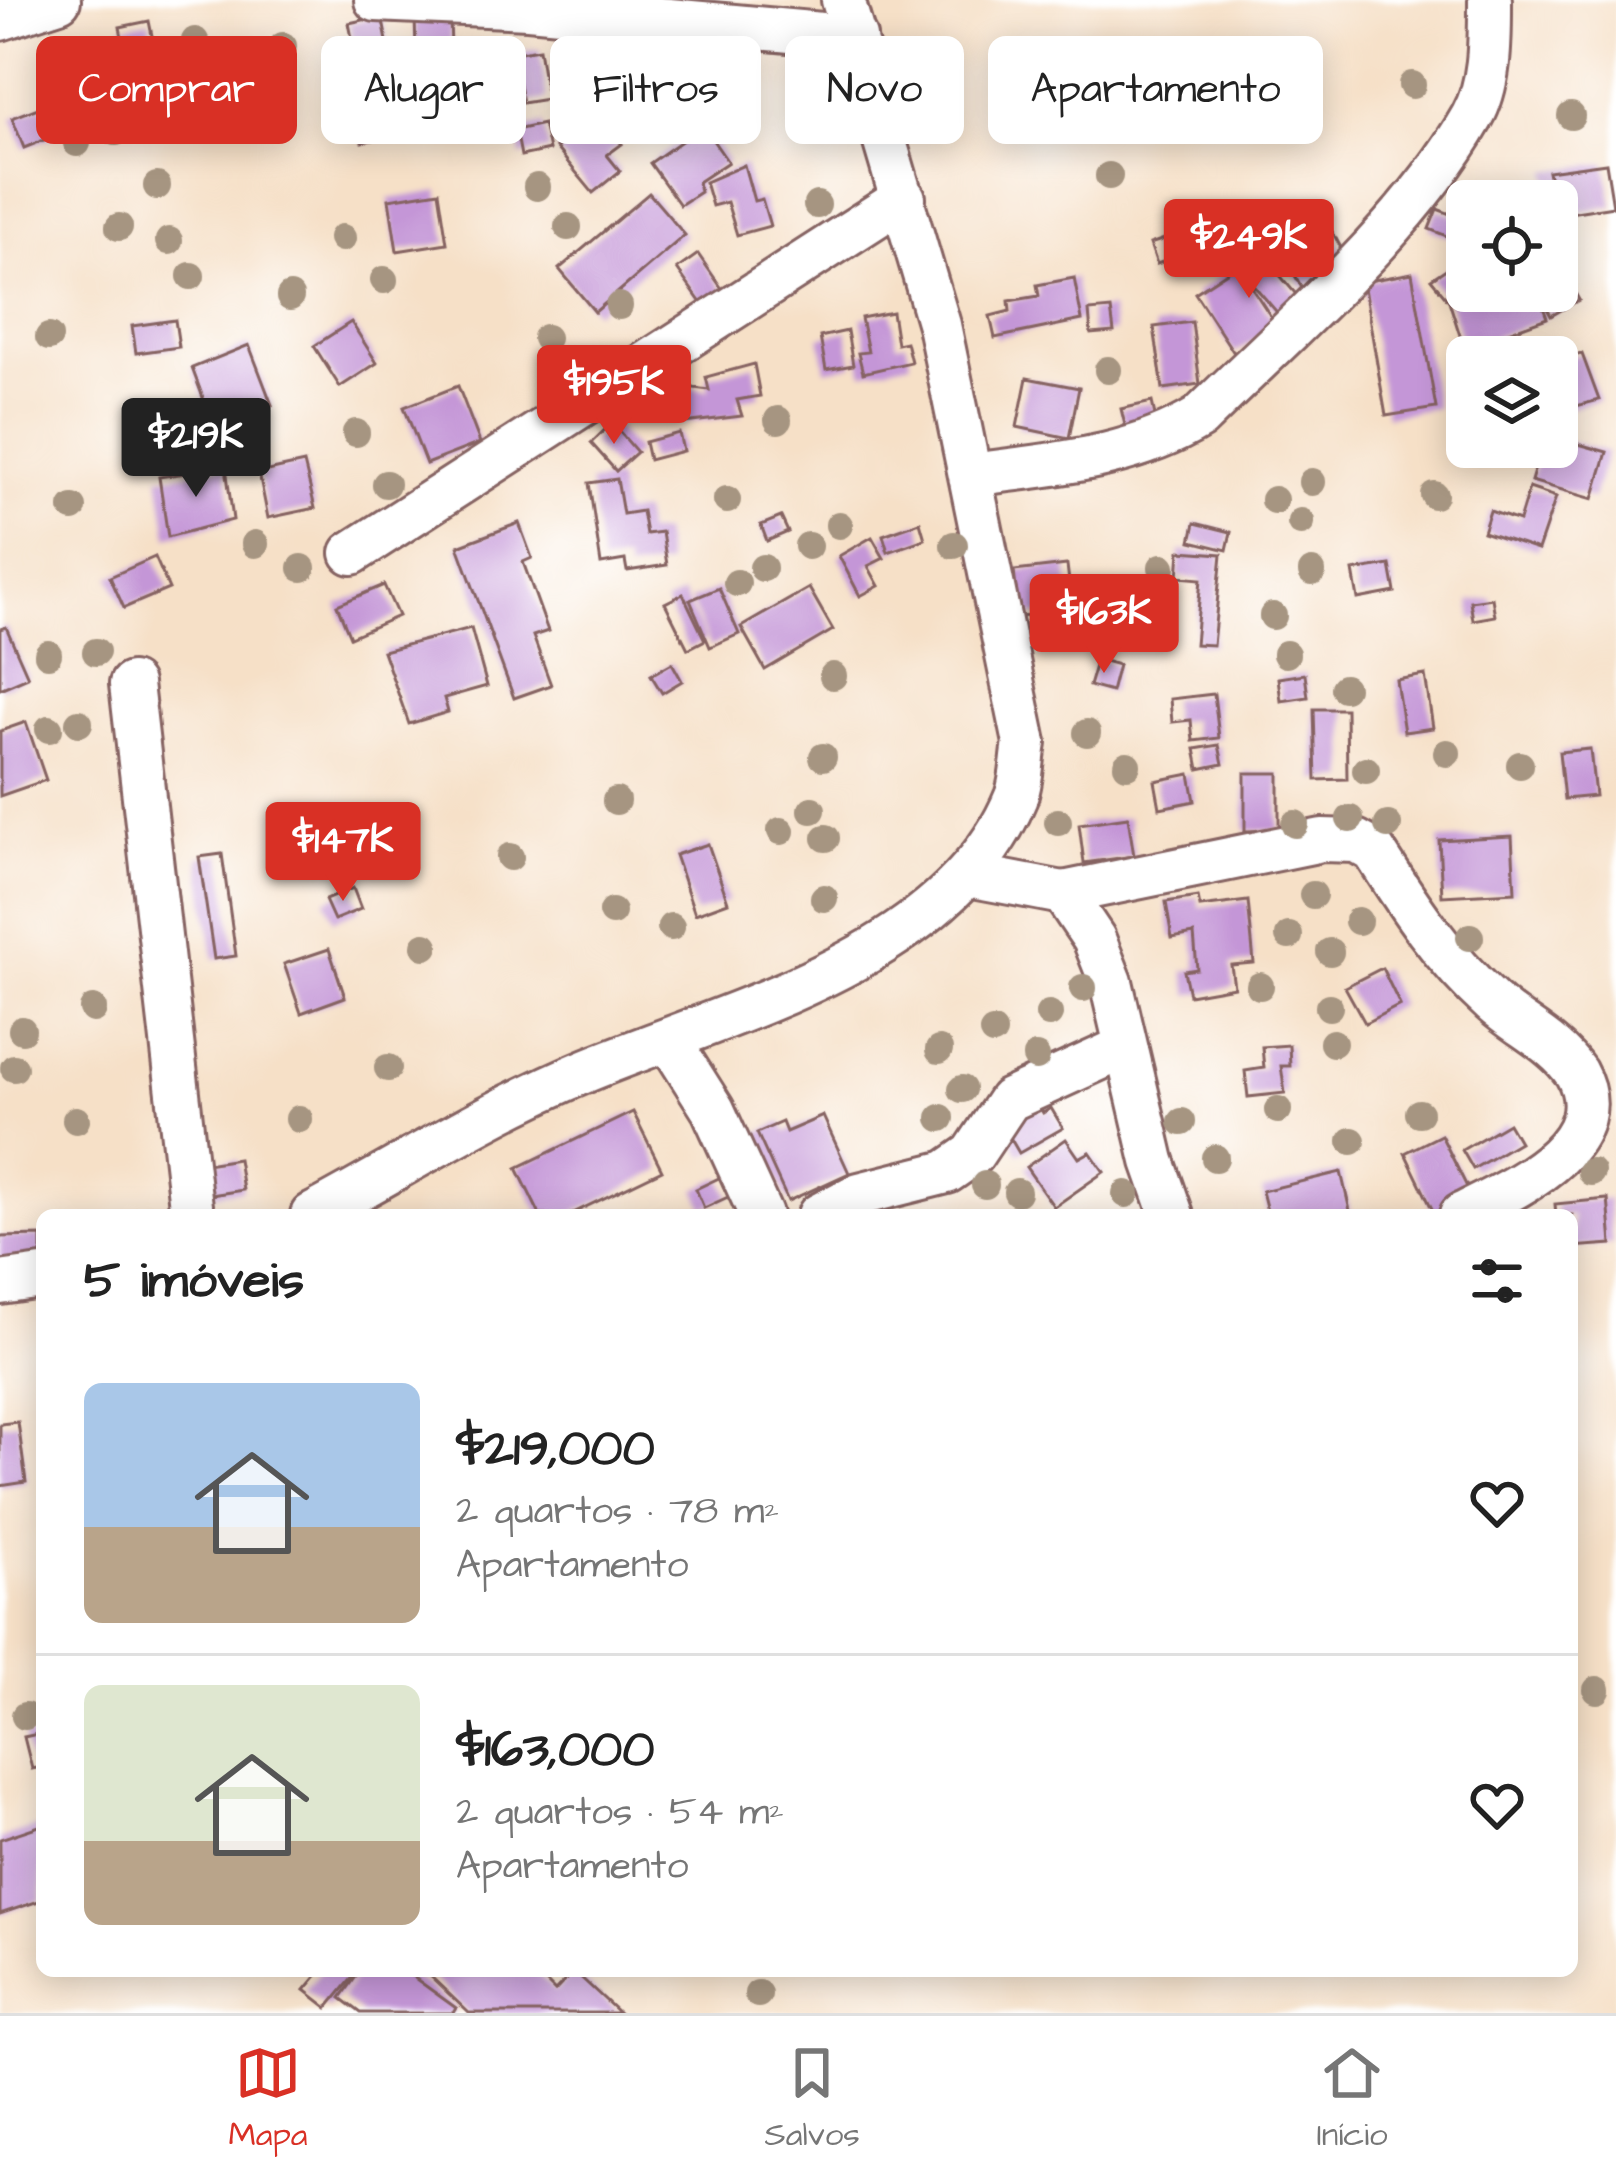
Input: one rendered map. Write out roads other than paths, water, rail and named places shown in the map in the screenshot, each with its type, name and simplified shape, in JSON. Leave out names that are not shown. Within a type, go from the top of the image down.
[{"type":"street","points":[[0,19],[59,0]]},
{"type":"street","points":[[323,1209],[587,1070],[670,1042],[887,942],[968,875],[1017,795],[1025,742],[939,325],[849,18],[376,0]]},
{"type":"street","points":[[971,475],[1091,459],[1160,442],[1199,418],[1397,215],[1474,115],[1490,52],[1490,0]]},
{"type":"street","points":[[352,553],[904,198]]},
{"type":"street","points":[[130,684],[191,1209]]},
{"type":"street","points":[[968,875],[1063,892],[1322,840],[1356,842],[1374,851],[1455,967],[1496,1006],[1547,1043],[1583,1085],[1584,1127],[1553,1167],[1472,1209]]},
{"type":"street","points":[[1063,892],[1094,939],[1111,982],[1123,1048],[1170,1209]]},
{"type":"street","points":[[670,1042],[712,1110],[758,1209]]},
{"type":"street","points":[[830,1209],[859,1194],[947,1172],[973,1154],[1009,1100],[1123,1048]]},
{"type":"street","points":[[0,1283],[36,1278]]}]
